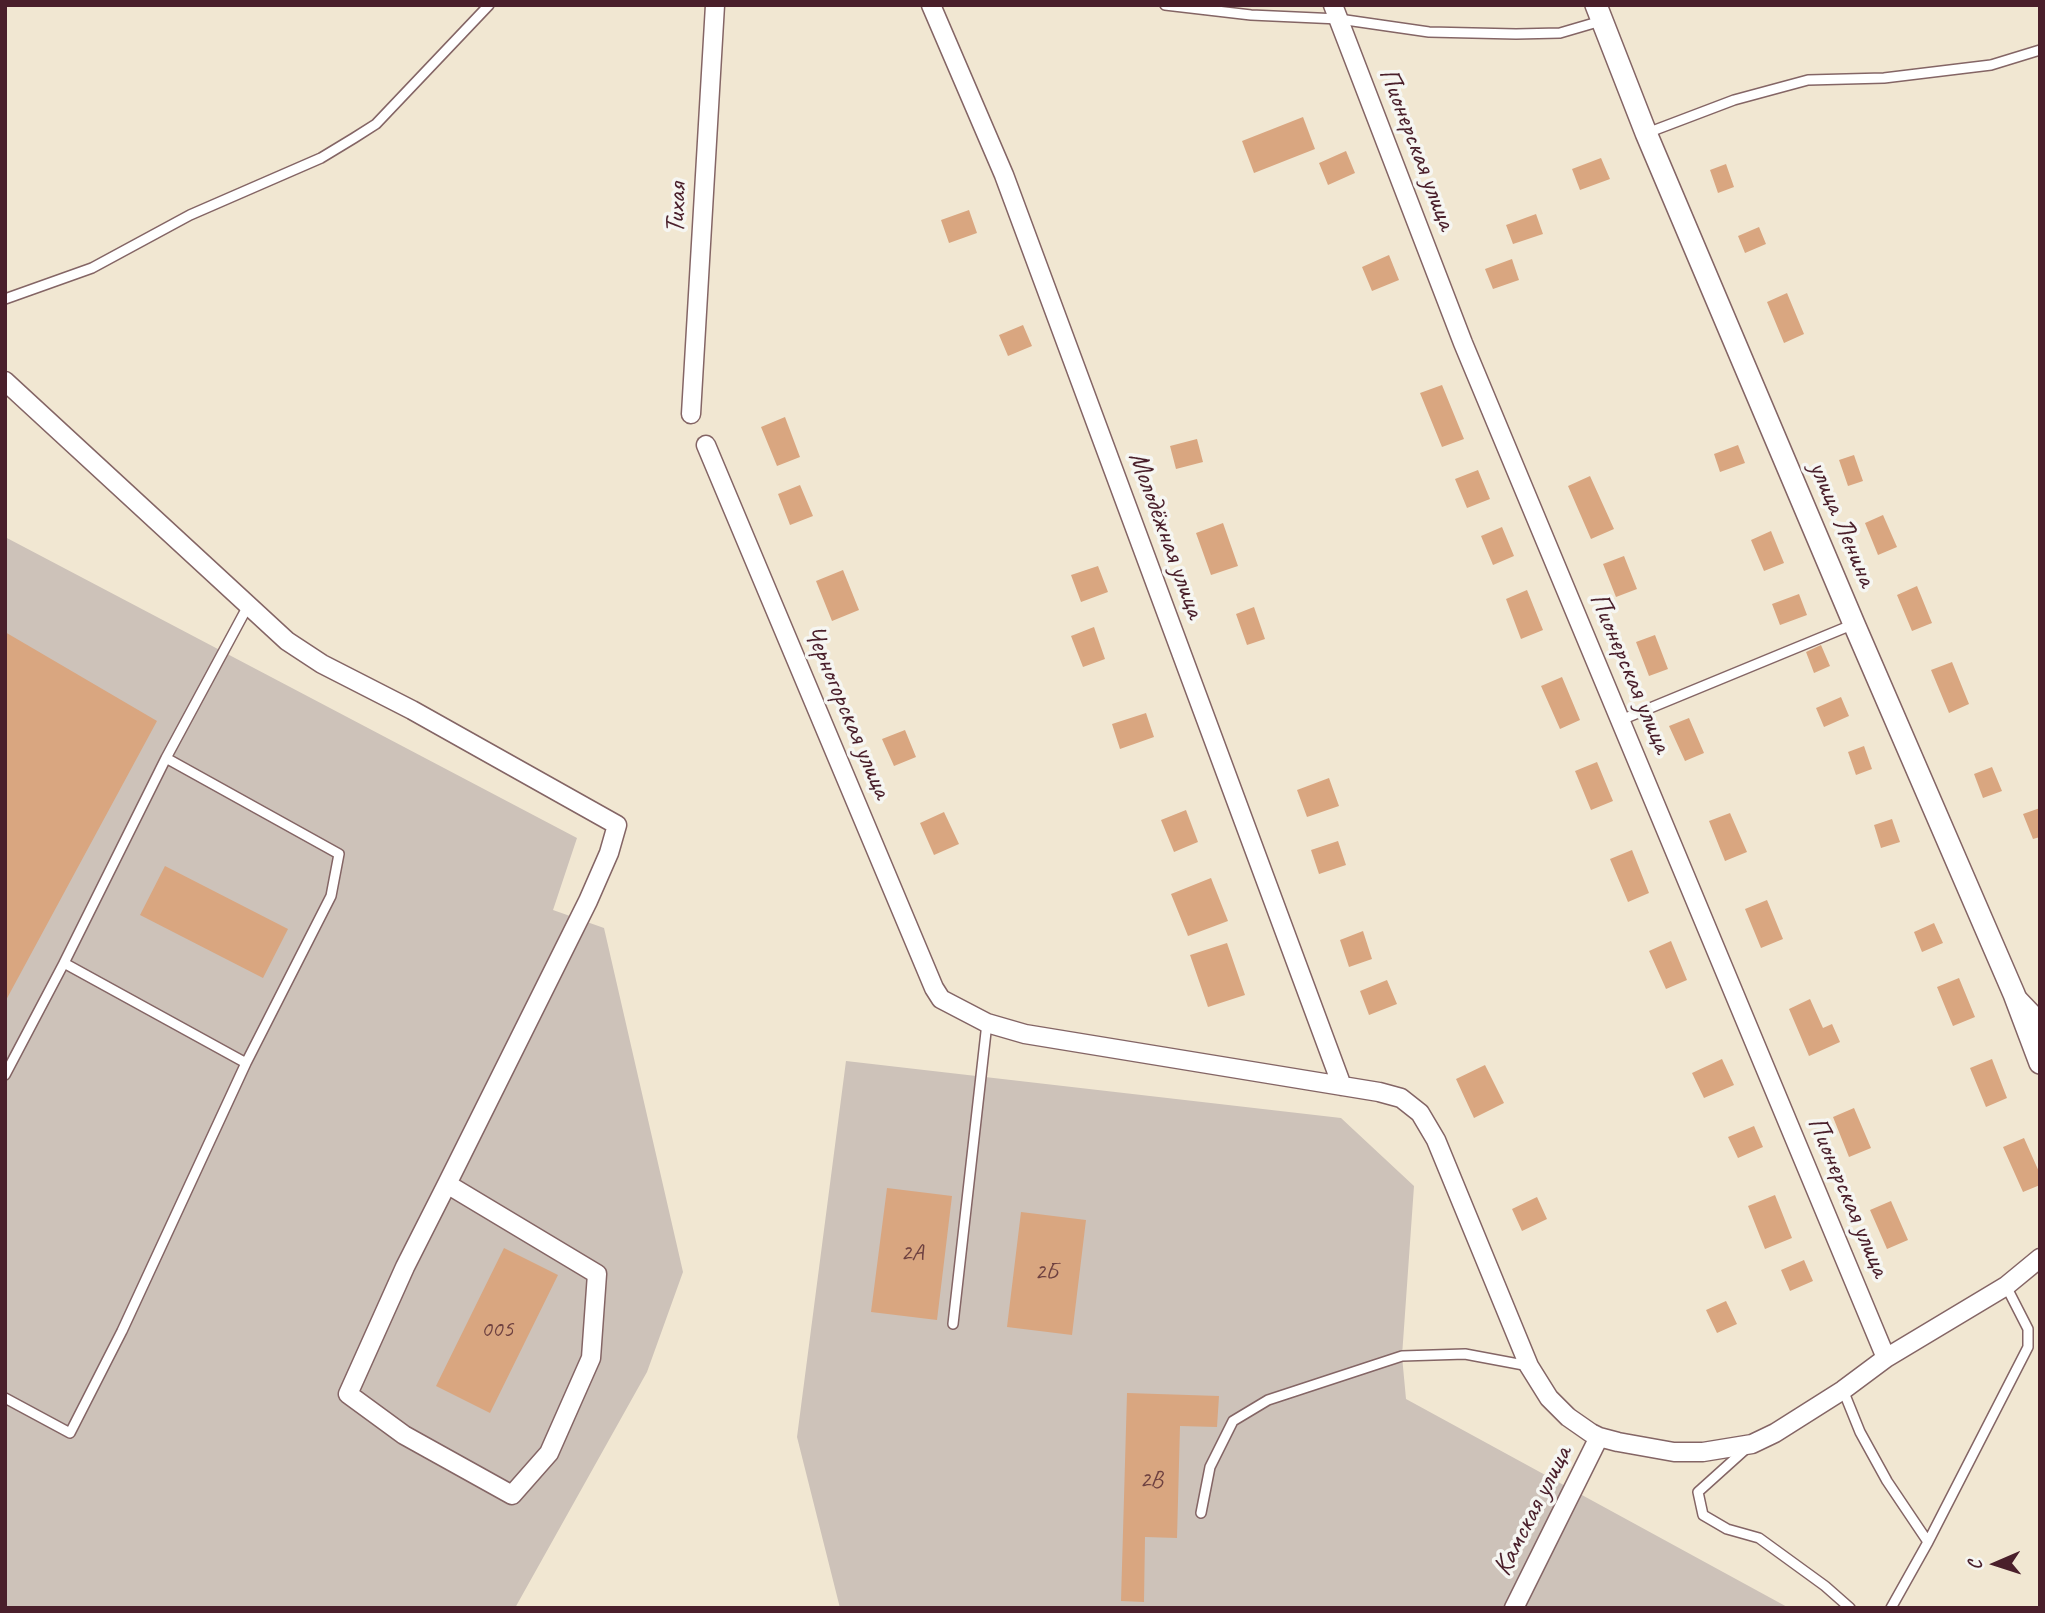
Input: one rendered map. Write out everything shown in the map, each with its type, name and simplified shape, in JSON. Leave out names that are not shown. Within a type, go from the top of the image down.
[{"type":"street","name":"Тихая","points":[[691,414],[715,5]]},
{"type":"street","name":"Молодёжная улица","points":[[931,5],[1004,175],[1342,1086]]},
{"type":"street","name":"Пионерская улица","points":[[1336,12],[1463,343],[1886,1358]]},
{"type":"street","name":"улица Ленина","points":[[1599,13],[1646,133],[1853,624],[2014,994],[2040,1063]]},
{"type":"street","points":[[5,381],[287,641],[322,664],[412,710],[617,825],[588,901],[405,1267],[348,1394],[404,1435],[512,1495],[549,1453],[591,1358],[597,1274],[447,1184]]},
{"type":"street","name":"Черногорская улица","points":[[706,445],[934,988],[941,999],[987,1023]]},
{"type":"street","points":[[2014,994],[2040,1022]]},
{"type":"street","points":[[987,1023],[1025,1034],[1378,1091],[1401,1098],[1420,1113],[1436,1140],[1529,1366],[1549,1398],[1568,1417],[1600,1437],[1674,1452],[1703,1452],[1752,1444],[1774,1433],[1843,1390],[1886,1358],[2006,1286],[2040,1258]]},
{"type":"street","name":"Камская улица","points":[[1514,1608],[1600,1437]]},
{"type":"lane","points":[[5,299],[92,268],[190,215],[321,158],[354,138],[376,124],[489,5]]},
{"type":"lane","points":[[1165,5],[1251,15],[1336,12],[1429,32],[1516,34],[1560,33],[1599,13]]},
{"type":"lane","points":[[1646,133],[1734,100],[1808,80],[1884,78],[1991,65],[2040,50]]},
{"type":"lane","points":[[5,1074],[64,963],[166,758],[249,604]]},
{"type":"lane","points":[[1621,720],[1853,624]]},
{"type":"lane","points":[[5,1398],[69,1433],[122,1331],[246,1063],[331,897],[339,854],[166,758]]},
{"type":"lane","points":[[64,963],[246,1063]]},
{"type":"lane","points":[[953,1324],[987,1023]]},
{"type":"lane","points":[[1891,1608],[2028,1347],[2028,1329],[2006,1286]]},
{"type":"lane","points":[[1201,1513],[1210,1467],[1233,1421],[1268,1400],[1402,1356],[1465,1354],[1529,1366]]},
{"type":"lane","points":[[1843,1390],[1860,1432],[1887,1481],[1928,1542]]},
{"type":"lane","points":[[1752,1444],[1698,1492],[1703,1514],[1727,1529],[1759,1538],[1825,1586],[1850,1608]]},
{"type":"shaded area","points":[[5,537],[577,838],[553,910],[604,928],[683,1272],[647,1372],[515,1608],[5,1608]]},
{"type":"shaded area","points":[[846,1061],[1341,1118],[1414,1186],[1402,1356],[1406,1399],[1789,1608],[840,1608],[797,1437]]},
{"type":"building","points":[[1303,117],[1315,149],[1254,173],[1242,141]]},
{"type":"building","points":[[1346,151],[1355,173],[1328,185],[1319,163]]},
{"type":"building","points":[[1601,158],[1610,179],[1580,190],[1572,169]]},
{"type":"building","points":[[1726,164],[1734,187],[1718,193],[1710,170]]},
{"type":"building","points":[[969,210],[977,233],[949,243],[941,220]]},
{"type":"building","points":[[1536,214],[1543,234],[1513,244],[1506,225]]},
{"type":"building","points":[[1759,227],[1766,244],[1745,253],[1738,236]]},
{"type":"building","points":[[1389,255],[1399,280],[1372,291],[1362,267]]},
{"type":"building","points":[[1512,259],[1519,280],[1493,289],[1485,269]]},
{"type":"building","points":[[1787,293],[1804,334],[1784,343],[1767,302]]},
{"type":"building","points":[[1023,325],[1032,346],[1008,356],[999,335]]},
{"type":"building","points":[[1442,385],[1464,439],[1442,447],[1420,393]]},
{"type":"building","points":[[785,417],[800,457],[777,466],[761,427]]},
{"type":"building","points":[[1197,439],[1203,462],[1176,469],[1170,446]]},
{"type":"building","points":[[1738,445],[1745,463],[1720,472],[1714,454]]},
{"type":"building","points":[[1854,455],[1863,481],[1848,486],[1839,460]]},
{"type":"building","points":[[1478,470],[1490,499],[1467,508],[1455,479]]},
{"type":"building","points":[[1590,476],[1614,529],[1591,539],[1568,486]]},
{"type":"building","points":[[800,485],[813,516],[790,525],[778,494]]},
{"type":"building","points":[[1883,515],[1897,547],[1878,555],[1865,523]]},
{"type":"building","points":[[1223,523],[1238,566],[1211,575],[1196,533]]},
{"type":"building","points":[[1502,527],[1514,556],[1493,565],[1481,536]]},
{"type":"building","points":[[1771,531],[1784,563],[1764,571],[1751,540]]},
{"type":"building","points":[[1624,556],[1637,589],[1616,597],[1603,564]]},
{"type":"building","points":[[1098,566],[1108,592],[1081,602],[1071,575]]},
{"type":"building","points":[[843,570],[859,610],[832,621],[816,581]]},
{"type":"building","points":[[1917,586],[1932,623],[1912,631],[1897,595]]},
{"type":"building","points":[[1527,590],[1543,630],[1521,639],[1506,599]]},
{"type":"building","points":[[1799,594],[1807,615],[1780,625],[1772,604]]},
{"type":"building","points":[[1254,607],[1265,639],[1247,645],[1236,614]]},
{"type":"building","points":[[1094,627],[1105,659],[1083,667],[1071,636]]},
{"type":"building","points":[[5,632],[157,721],[5,1002]]},
{"type":"building","points":[[1655,635],[1668,669],[1649,676],[1636,642]]},
{"type":"building","points":[[1821,645],[1830,666],[1814,673],[1806,652]]},
{"type":"building","points":[[1952,662],[1969,704],[1949,713],[1931,670]]},
{"type":"building","points":[[1562,677],[1580,720],[1560,729],[1541,686]]},
{"type":"building","points":[[1841,697],[1849,716],[1824,727],[1816,708]]},
{"type":"building","points":[[1146,713],[1154,737],[1120,749],[1112,724]]},
{"type":"building","points":[[1689,718],[1704,753],[1685,761],[1669,726]]},
{"type":"building","points":[[905,730],[916,757],[894,766],[882,739]]},
{"type":"building","points":[[1864,746],[1872,769],[1856,775],[1848,752]]},
{"type":"building","points":[[1597,762],[1613,801],[1591,810],[1575,771]]},
{"type":"building","points":[[1992,767],[2002,791],[1983,798],[1974,774]]},
{"type":"building","points":[[1329,778],[1339,806],[1307,817],[1297,790]]},
{"type":"building","points":[[2040,808],[2040,837],[2033,839],[2023,814]]},
{"type":"building","points":[[1186,810],[1198,842],[1174,852],[1161,820]]},
{"type":"building","points":[[944,812],[959,844],[934,855],[920,823]]},
{"type":"building","points":[[1730,813],[1747,852],[1725,861],[1709,821]]},
{"type":"building","points":[[1892,819],[1900,842],[1881,848],[1874,825]]},
{"type":"building","points":[[1338,841],[1346,865],[1319,874],[1311,850]]},
{"type":"building","points":[[1632,850],[1649,893],[1628,902],[1610,859]]},
{"type":"building","points":[[165,866],[288,929],[263,978],[140,915]]},
{"type":"building","points":[[1211,878],[1228,921],[1188,936],[1171,894]]},
{"type":"building","points":[[1767,900],[1783,939],[1761,948],[1745,909]]},
{"type":"building","points":[[1934,923],[1943,943],[1922,952],[1914,932]]},
{"type":"building","points":[[1363,931],[1372,959],[1349,967],[1340,940]]},
{"type":"building","points":[[1671,941],[1687,980],[1666,989],[1649,951]]},
{"type":"building","points":[[1227,943],[1245,995],[1208,1007],[1190,955]]},
{"type":"building","points":[[1959,978],[1975,1017],[1953,1026],[1937,987]]},
{"type":"building","points":[[1387,980],[1397,1004],[1369,1015],[1360,991]]},
{"type":"building","points":[[1810,999],[1823,1028],[1832,1024],[1840,1042],[1809,1056],[1789,1009]]},
{"type":"building","points":[[1722,1059],[1734,1085],[1704,1098],[1692,1073]]},
{"type":"building","points":[[1992,1059],[2007,1098],[1986,1107],[1970,1068]]},
{"type":"building","points":[[1485,1065],[1504,1103],[1474,1118],[1456,1079]]},
{"type":"building","points":[[1854,1108],[1871,1148],[1849,1157],[1833,1117]]},
{"type":"building","points":[[1754,1126],[1763,1147],[1738,1158],[1728,1137]]},
{"type":"building","points":[[2024,1138],[2040,1174],[2040,1185],[2023,1192],[2003,1147]]},
{"type":"building","points":[[887,1188],[952,1196],[937,1320],[871,1312]]},
{"type":"building","points":[[1775,1195],[1792,1238],[1765,1249],[1748,1206]]},
{"type":"building","points":[[1537,1197],[1547,1219],[1522,1231],[1512,1209]]},
{"type":"building","points":[[1891,1201],[1908,1240],[1887,1249],[1870,1210]]},
{"type":"building","points":[[1021,1212],[1086,1220],[1072,1335],[1007,1327]]},
{"type":"building","points":[[504,1248],[558,1275],[490,1413],[436,1386]]},
{"type":"building","points":[[1804,1260],[1813,1281],[1790,1291],[1781,1270]]},
{"type":"building","points":[[1726,1301],[1737,1324],[1717,1333],[1706,1310]]},
{"type":"building","points":[[1127,1393],[1219,1396],[1217,1427],[1180,1426],[1177,1538],[1145,1537],[1144,1602],[1121,1601]]}]
